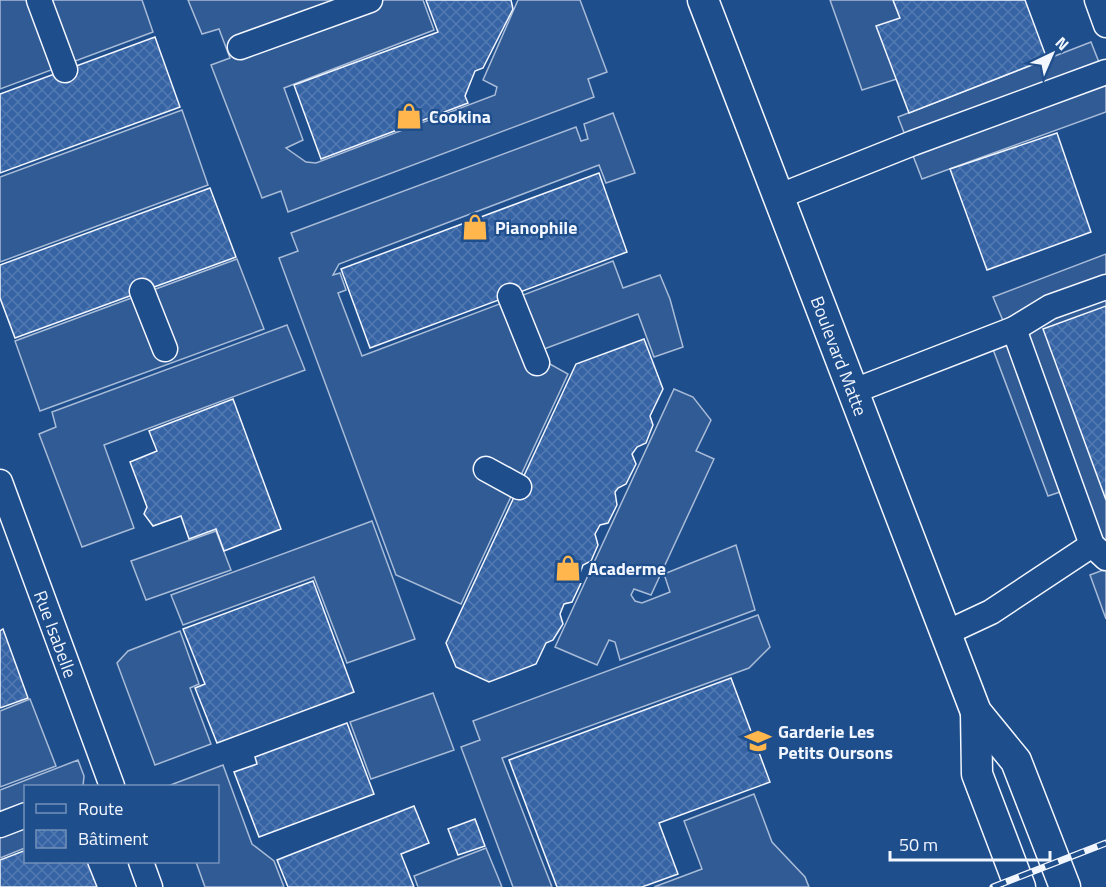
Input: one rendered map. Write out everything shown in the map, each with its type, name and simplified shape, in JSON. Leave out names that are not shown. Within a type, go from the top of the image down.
[{"type":"main road","name":"Boulevard Matte","points":[[703,0],[976,712],[1016,761],[1065,887]]},
{"type":"main road","name":"Boulevard Matte","points":[[976,712],[977,774],[1020,887]]},
{"type":"street","points":[[39,0],[65,70]]},
{"type":"street","points":[[240,47],[370,0]]},
{"type":"street","points":[[1097,0],[1106,25]]},
{"type":"street","points":[[780,196],[913,143],[1106,72]]},
{"type":"street","points":[[854,392],[1014,329],[1050,307],[1106,287]]},
{"type":"street","points":[[142,291],[165,349]]},
{"type":"street","points":[[510,296],[537,363]]},
{"type":"street","points":[[946,633],[991,612],[1099,551],[1014,329]]},
{"type":"street","points":[[486,469],[519,487]]},
{"type":"street","name":"Rue Isabelle","points":[[0,482],[108,785]]},
{"type":"street","points":[[0,825],[24,816]]},
{"type":"street","points":[[142,863],[150,887]]},
{"type":"shaded area","points":[[0,0],[142,0],[153,32],[0,89]]},
{"type":"shaded area","points":[[188,0],[423,0],[434,30],[284,88],[303,140],[286,148],[306,162],[316,163],[495,95],[497,87],[483,80],[518,0],[580,0],[607,72],[588,79],[594,97],[288,212],[281,191],[262,198],[211,65],[230,58],[219,29],[202,34]]},
{"type":"shaded area","points":[[830,0],[893,0],[900,18],[897,79],[862,90]]},
{"type":"shaded area","points":[[1091,42],[1106,80],[1106,112],[922,179],[898,117]]},
{"type":"shaded area","points":[[182,110],[208,185],[0,262],[0,177]]},
{"type":"shaded area","points":[[613,113],[635,173],[606,183],[599,165],[339,264],[333,275],[340,273],[346,290],[338,293],[362,356],[613,261],[623,288],[660,275],[670,299],[683,347],[654,357],[638,314],[544,349],[548,363],[568,374],[461,604],[396,575],[279,258],[298,251],[291,233],[576,127],[581,141],[588,139],[584,124]]},
{"type":"shaded area","points":[[1106,254],[1106,567],[1088,560],[1066,490],[1048,496],[991,344],[1009,335],[993,297]]},
{"type":"shaded area","points":[[237,259],[264,329],[40,411],[15,341]]},
{"type":"shaded area","points":[[287,325],[305,370],[104,445],[134,528],[82,547],[39,434],[56,427],[52,412]]},
{"type":"shaded area","points":[[674,389],[693,397],[711,420],[696,451],[714,459],[651,595],[634,589],[631,595],[635,601],[642,603],[670,592],[664,574],[736,545],[755,610],[620,660],[615,642],[609,640],[597,665],[555,647]]},
{"type":"shaded area","points":[[372,521],[415,639],[347,663],[314,577],[183,625],[171,595]]},
{"type":"shaded area","points":[[216,531],[231,570],[146,600],[131,561]]},
{"type":"shaded area","points":[[1106,569],[1106,619],[1090,575]]},
{"type":"shaded area","points":[[758,615],[770,647],[749,668],[502,758],[552,887],[513,887],[461,747],[480,740],[473,721]]},
{"type":"shaded area","points":[[180,631],[199,684],[190,688],[211,744],[155,765],[117,663],[128,651]]},
{"type":"shaded area","points":[[433,693],[454,750],[371,779],[350,722]]},
{"type":"shaded area","points":[[30,699],[56,766],[0,787],[0,711]]},
{"type":"shaded area","points":[[78,760],[84,776],[83,785],[24,785],[24,848],[0,858],[0,790]]},
{"type":"shaded area","points":[[223,765],[252,844],[274,861],[284,887],[205,887],[196,863],[219,863],[219,785],[171,785]]},
{"type":"shaded area","points":[[754,794],[772,842],[805,877],[809,887],[654,887],[702,869],[684,821]]},
{"type":"shaded area","points":[[486,848],[502,887],[418,887],[414,876]]},
{"type":"building","points":[[426,0],[511,0],[513,9],[483,68],[475,71],[465,96],[468,103],[321,159],[294,85],[438,32]]},
{"type":"building","points":[[893,0],[1025,0],[1047,59],[909,113],[876,26],[900,18]]},
{"type":"building","points":[[155,37],[180,107],[0,173],[0,94]]},
{"type":"building","points":[[1057,133],[1091,232],[987,270],[950,169]]},
{"type":"building","points":[[599,173],[627,252],[370,348],[341,269]]},
{"type":"building","points":[[210,188],[236,257],[15,338],[0,298],[0,265]]},
{"type":"building","points":[[1106,306],[1106,500],[1043,329]]},
{"type":"building","points":[[644,339],[663,389],[650,416],[653,425],[646,443],[637,447],[632,454],[636,464],[626,484],[615,492],[617,505],[608,523],[600,525],[595,534],[598,545],[591,561],[583,565],[579,576],[581,583],[572,602],[564,604],[560,614],[563,624],[553,640],[546,643],[536,664],[489,682],[456,667],[446,643],[576,364]]},
{"type":"building","points":[[233,399],[281,529],[224,551],[216,529],[189,539],[181,516],[153,526],[144,514],[147,507],[130,462],[157,451],[149,431]]},
{"type":"building","points":[[313,581],[354,692],[217,743],[195,688],[205,684],[183,629]]},
{"type":"building","points":[[3,629],[28,698],[0,708],[0,631]]},
{"type":"building","points":[[731,678],[770,782],[659,823],[678,874],[642,887],[557,887],[509,760]]},
{"type":"building","points":[[347,723],[374,794],[259,837],[234,772],[257,764],[255,757]]},
{"type":"building","points":[[414,806],[429,843],[401,854],[414,887],[288,887],[277,860]]},
{"type":"building","points":[[475,819],[485,846],[458,855],[448,829]]},
{"type":"building","points":[[24,851],[24,863],[87,863],[97,887],[0,887],[0,860]]},
{"type":"railway","points":[[993,887],[1106,843]]},
{"type":"place","name":"Cookina","points":[[409,116]]},
{"type":"place","name":"Pianophile","points":[[475,227]]},
{"type":"place","name":"Acaderme","points":[[568,568]]},
{"type":"place","name":"Garderie Les Petits Oursons","points":[[758,741]]}]
